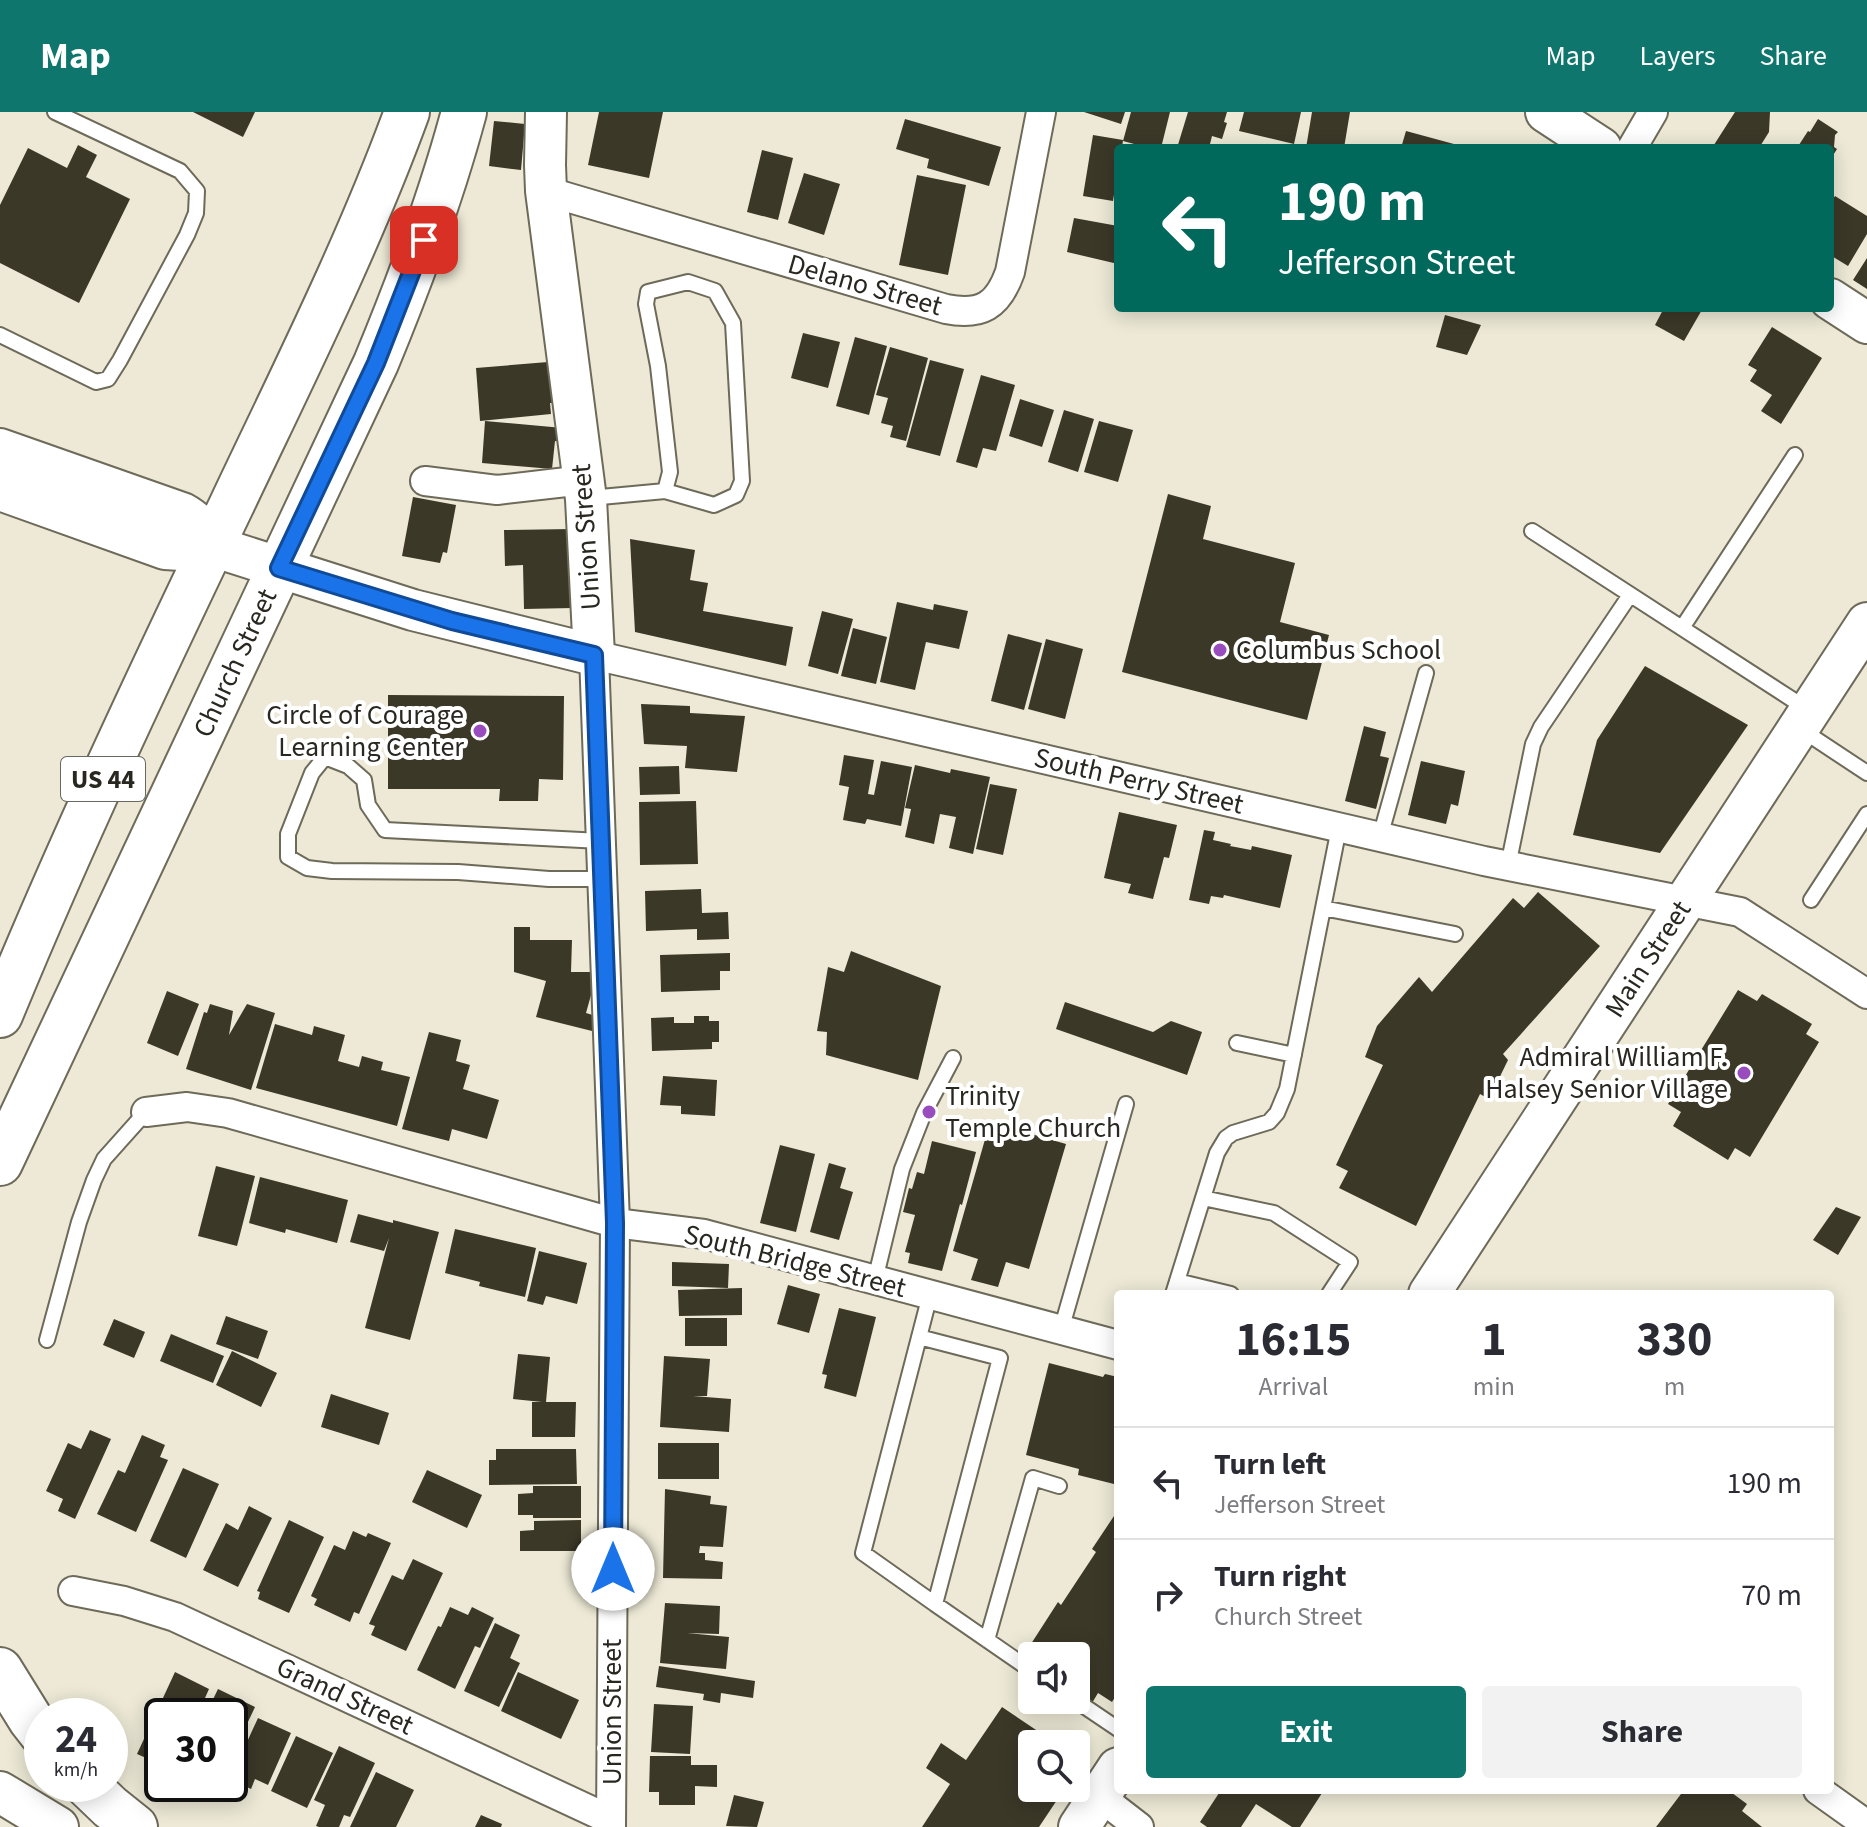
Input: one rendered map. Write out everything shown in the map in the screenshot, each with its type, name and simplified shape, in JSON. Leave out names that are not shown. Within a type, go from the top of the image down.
[{"type":"highway","name":"US 44","points":[[0,1015],[75,840],[348,259],[407,112]]},
{"type":"highway","name":"Church Street","points":[[0,1162],[370,375],[433,215],[464,112]]},
{"type":"highway","points":[[0,1670],[24,1709]]},
{"type":"highway","points":[[107,1802],[135,1827]]},
{"type":"street","name":"Union Street","points":[[546,112],[546,191],[585,489],[594,655],[615,1223],[611,1824]]},
{"type":"street","name":"Delano Street","points":[[546,191],[946,309],[976,311],[998,297],[1010,272],[1041,112]]},
{"type":"street","points":[[1546,112],[1595,144]]},
{"type":"street","points":[[1634,144],[1653,112]]},
{"type":"street","points":[[1834,302],[1867,323]]},
{"type":"street","points":[[0,449],[182,513],[205,532],[212,546]]},
{"type":"street","points":[[425,481],[497,490],[585,489]]},
{"type":"street","points":[[0,490],[165,549],[212,546],[452,621],[594,655]]},
{"type":"street","name":"Main Street","points":[[1432,1290],[1867,623]]},
{"type":"street","name":"South Perry Street","points":[[594,655],[1508,866],[1740,912],[1867,993]]},
{"type":"street","name":"South Bridge Street","points":[[146,1112],[187,1107],[228,1113],[615,1223],[704,1234],[1114,1344]]},
{"type":"street","name":"Grand Street","points":[[73,1591],[124,1601],[175,1617],[611,1824]]},
{"type":"street","points":[[0,1792],[58,1827]]},
{"type":"street","points":[[1824,1794],[1867,1825]]},
{"type":"street","points":[[1099,1797],[1139,1827]]},
{"type":"lane","points":[[0,335],[96,382],[108,379],[196,213],[197,191],[180,171],[55,112]]},
{"type":"lane","points":[[585,489],[665,491],[714,505],[736,495],[742,481],[733,323],[715,291],[688,282],[648,292],[646,304],[658,366],[670,472],[665,491]]},
{"type":"lane","points":[[1682,628],[1795,455]]},
{"type":"lane","points":[[1532,531],[1682,628],[1804,719],[1867,773]]},
{"type":"lane","points":[[1508,866],[1533,744],[1541,727],[1630,595]]},
{"type":"lane","points":[[1380,837],[1426,673]]},
{"type":"lane","points":[[601,841],[385,830],[368,805],[364,780],[348,766],[325,757],[312,773],[288,834],[288,857],[307,868],[332,871],[458,872],[549,879],[602,879]]},
{"type":"lane","points":[[1811,900],[1867,814]]},
{"type":"lane","points":[[1199,1290],[1175,1287],[1217,1153],[1226,1138],[1242,1129],[1269,1122],[1277,1113],[1287,1089],[1339,828]]},
{"type":"lane","points":[[1323,908],[1455,934]]},
{"type":"lane","points":[[1237,1043],[1294,1055]]},
{"type":"lane","points":[[875,1280],[902,1169],[924,1113],[953,1058]]},
{"type":"lane","points":[[1061,1330],[1126,1104]]},
{"type":"lane","points":[[47,1340],[79,1222],[94,1180],[104,1159],[146,1112]]},
{"type":"lane","points":[[1203,1198],[1274,1213],[1350,1262],[1332,1290]]},
{"type":"lane","points":[[930,1295],[863,1553],[1018,1661]]},
{"type":"lane","points":[[919,1337],[1000,1358],[935,1604]]},
{"type":"lane","points":[[987,1640],[1033,1478],[1059,1486]]},
{"type":"lane","points":[[1090,1710],[1114,1726]]},
{"type":"building","points":[[193,112],[255,112],[243,137]]},
{"type":"building","points":[[599,112],[663,112],[649,178],[588,165]]},
{"type":"building","points":[[1084,112],[1125,112],[1121,124]]},
{"type":"building","points":[[1131,112],[1170,112],[1162,144],[1123,141]]},
{"type":"building","points":[[1188,112],[1227,112],[1222,139],[1212,136],[1210,144],[1178,144]]},
{"type":"building","points":[[1244,112],[1301,112],[1294,144],[1239,131]]},
{"type":"building","points":[[1312,112],[1350,112],[1345,144],[1307,144]]},
{"type":"building","points":[[1735,112],[1770,112],[1769,132],[1762,144],[1715,144]]},
{"type":"building","points":[[905,119],[1001,147],[989,186],[927,168],[929,159],[896,149]]},
{"type":"building","points":[[1818,119],[1838,132],[1834,147],[1834,144],[1800,144]]},
{"type":"building","points":[[494,121],[525,124],[521,170],[489,166]]},
{"type":"building","points":[[1406,131],[1454,144],[1402,144]]},
{"type":"building","points":[[1093,135],[1123,140],[1122,144],[1114,144],[1113,201],[1083,196]]},
{"type":"building","points":[[78,145],[97,155],[86,177],[130,199],[79,303],[0,263],[0,205],[28,148],[67,168]]},
{"type":"building","points":[[762,150],[793,158],[778,220],[747,212]]},
{"type":"building","points":[[804,173],[840,184],[824,235],[788,223]]},
{"type":"building","points":[[917,175],[966,185],[948,275],[899,265]]},
{"type":"building","points":[[1834,198],[1867,216],[1867,234],[1848,266],[1834,257]]},
{"type":"building","points":[[1074,218],[1114,225],[1114,263],[1067,252]]},
{"type":"building","points":[[1867,258],[1867,289],[1853,280]]},
{"type":"building","points":[[1662,312],[1701,312],[1684,341],[1655,325]]},
{"type":"building","points":[[1445,315],[1481,325],[1467,355],[1436,347]]},
{"type":"building","points":[[1772,327],[1822,358],[1781,424],[1761,411],[1772,395],[1750,381],[1757,370],[1748,365]]},
{"type":"building","points":[[803,333],[840,342],[828,388],[791,378]]},
{"type":"building","points":[[855,337],[887,346],[869,415],[836,406]]},
{"type":"building","points":[[890,347],[928,358],[906,441],[890,437],[893,426],[881,423],[888,398],[876,395]]},
{"type":"building","points":[[930,360],[964,369],[940,456],[906,447]]},
{"type":"building","points":[[548,362],[549,371],[555,371],[558,403],[550,403],[551,414],[480,421],[476,368]]},
{"type":"building","points":[[981,375],[1015,385],[996,451],[983,448],[977,468],[956,462]]},
{"type":"building","points":[[1020,399],[1054,410],[1042,447],[1009,436]]},
{"type":"building","points":[[1064,410],[1094,419],[1078,472],[1048,462]]},
{"type":"building","points":[[485,421],[563,428],[562,442],[555,441],[552,469],[482,463]]},
{"type":"building","points":[[1099,421],[1133,430],[1118,482],[1084,472]]},
{"type":"building","points":[[1168,494],[1211,506],[1203,539],[1295,563],[1280,622],[1329,635],[1307,720],[1122,672]]},
{"type":"building","points":[[413,497],[456,505],[447,553],[443,552],[440,563],[402,556]]},
{"type":"building","points":[[572,529],[573,608],[524,609],[523,565],[505,566],[504,530]]},
{"type":"building","points":[[630,539],[695,550],[690,580],[708,583],[703,611],[793,627],[786,666],[635,632]]},
{"type":"building","points":[[897,602],[933,610],[934,604],[968,611],[959,649],[926,642],[915,690],[880,682]]},
{"type":"building","points":[[822,611],[853,619],[838,674],[808,666]]},
{"type":"building","points":[[853,628],[887,637],[876,684],[841,676]]},
{"type":"building","points":[[1008,634],[1042,643],[1024,710],[991,701]]},
{"type":"building","points":[[1046,639],[1083,649],[1065,719],[1028,709]]},
{"type":"building","points":[[1645,666],[1748,725],[1660,853],[1573,835],[1597,740]]},
{"type":"building","points":[[388,695],[564,696],[563,780],[539,779],[538,801],[499,801],[500,789],[388,789]]},
{"type":"building","points":[[641,704],[690,706],[690,713],[745,716],[737,772],[685,768],[687,746],[644,744]]},
{"type":"building","points":[[1364,726],[1386,732],[1380,756],[1389,758],[1376,809],[1345,801]]},
{"type":"building","points":[[844,755],[874,760],[868,794],[874,795],[881,761],[912,767],[901,826],[867,819],[865,824],[843,820],[849,787],[839,785]]},
{"type":"building","points":[[1421,761],[1465,771],[1458,806],[1451,804],[1446,824],[1408,815]]},
{"type":"building","points":[[915,765],[990,777],[973,854],[949,848],[956,817],[940,814],[934,844],[905,837],[911,809],[905,808]]},
{"type":"building","points":[[679,766],[680,794],[640,795],[639,767]]},
{"type":"building","points":[[990,784],[1017,789],[1003,855],[976,849]]},
{"type":"building","points":[[696,801],[698,864],[640,865],[639,802]]},
{"type":"building","points":[[1119,812],[1177,825],[1169,858],[1164,857],[1153,899],[1128,893],[1131,884],[1104,878]]},
{"type":"building","points":[[1204,830],[1215,832],[1213,840],[1230,846],[1251,850],[1252,846],[1292,855],[1280,908],[1224,895],[1223,898],[1211,896],[1209,904],[1189,900]]},
{"type":"building","points":[[701,889],[702,913],[728,912],[729,939],[697,940],[697,929],[646,931],[645,891]]},
{"type":"building","points":[[1538,892],[1600,946],[1503,1054],[1508,1060],[1489,1099],[1480,1094],[1416,1226],[1339,1188],[1348,1171],[1336,1165],[1383,1065],[1365,1057],[1377,1026],[1419,977],[1432,992],[1513,898],[1524,908]]},
{"type":"building","points":[[514,927],[530,927],[530,940],[572,940],[571,972],[591,972],[591,995],[586,1013],[596,1016],[592,1031],[536,1017],[546,981],[514,972]]},
{"type":"building","points":[[851,951],[941,986],[918,1080],[826,1055],[827,1032],[817,1031],[828,967],[844,972]]},
{"type":"building","points":[[730,953],[730,971],[720,971],[720,990],[661,992],[660,955]]},
{"type":"building","name":"Admiral William F. Halsey Senior Village","points":[[1738,990],[1757,1001],[1762,994],[1812,1024],[1806,1034],[1819,1042],[1750,1157],[1735,1148],[1728,1160],[1673,1126],[1681,1112],[1668,1104]]},
{"type":"building","points":[[167,991],[199,1004],[178,1056],[147,1043]]},
{"type":"building","points":[[1065,1002],[1153,1032],[1171,1021],[1202,1032],[1187,1075],[1056,1029]]},
{"type":"building","points":[[210,1004],[233,1011],[229,1035],[247,1004],[275,1013],[251,1090],[186,1069],[204,1012],[207,1013]]},
{"type":"building","points":[[694,1016],[709,1016],[709,1021],[719,1021],[719,1042],[712,1042],[712,1049],[652,1051],[651,1018],[674,1017],[674,1023],[694,1023]]},
{"type":"building","points":[[275,1024],[312,1035],[314,1026],[345,1035],[338,1061],[359,1067],[362,1056],[383,1062],[381,1070],[410,1077],[397,1126],[256,1088]]},
{"type":"building","points":[[429,1032],[461,1040],[456,1061],[470,1065],[463,1089],[499,1100],[487,1139],[452,1129],[449,1141],[402,1129]]},
{"type":"building","points":[[663,1076],[717,1080],[715,1116],[681,1114],[681,1106],[660,1105]]},
{"type":"building","points":[[990,1122],[1066,1144],[1029,1269],[1006,1262],[998,1287],[971,1280],[978,1259],[953,1251]]},
{"type":"building","points":[[932,1141],[976,1152],[942,1271],[908,1263],[910,1253],[905,1252],[915,1215],[903,1212],[917,1172],[924,1174]]},
{"type":"building","points":[[780,1145],[815,1154],[796,1232],[760,1223]]},
{"type":"building","points":[[829,1163],[846,1168],[840,1188],[853,1192],[839,1240],[810,1232]]},
{"type":"building","points":[[216,1166],[255,1176],[237,1246],[198,1236]]},
{"type":"building","points":[[260,1177],[348,1200],[337,1243],[249,1223]]},
{"type":"building","points":[[1836,1207],[1861,1217],[1838,1255],[1813,1240]]},
{"type":"building","points":[[358,1214],[439,1232],[410,1340],[365,1328],[389,1238],[384,1251],[350,1242]]},
{"type":"building","points":[[455,1229],[536,1248],[525,1297],[479,1286],[480,1282],[445,1273]]},
{"type":"building","points":[[539,1251],[587,1263],[577,1304],[546,1296],[543,1305],[527,1301]]},
{"type":"building","points":[[672,1262],[729,1264],[728,1288],[672,1286]]},
{"type":"building","points":[[788,1285],[820,1294],[809,1333],[777,1324]]},
{"type":"building","points":[[742,1288],[742,1315],[679,1316],[678,1290]]},
{"type":"building","points":[[839,1308],[876,1317],[856,1397],[824,1388],[827,1375],[822,1374]]},
{"type":"building","points":[[226,1316],[268,1331],[258,1359],[216,1344]]},
{"type":"building","points":[[685,1318],[727,1318],[727,1346],[685,1346]]},
{"type":"building","points":[[114,1319],[145,1332],[134,1358],[103,1345]]},
{"type":"building","points":[[171,1334],[224,1356],[213,1383],[160,1361]]},
{"type":"building","points":[[232,1351],[277,1373],[261,1407],[216,1385]]},
{"type":"building","points":[[518,1354],[550,1357],[546,1402],[576,1402],[575,1437],[532,1437],[532,1402],[542,1402],[513,1399]]},
{"type":"building","points":[[664,1356],[710,1359],[707,1396],[693,1396],[731,1399],[729,1432],[660,1427]]},
{"type":"building","points":[[1049,1363],[1103,1377],[1105,1374],[1114,1376],[1114,1484],[1078,1475],[1079,1469],[1026,1455]]},
{"type":"building","points":[[331,1394],[389,1413],[379,1445],[321,1427]]},
{"type":"building","points":[[90,1430],[111,1439],[75,1519],[58,1511],[63,1499],[46,1491],[68,1443],[81,1449]]},
{"type":"building","points":[[142,1435],[165,1445],[160,1457],[168,1460],[136,1532],[97,1514],[118,1470],[125,1473]]},
{"type":"building","points":[[658,1443],[719,1443],[719,1479],[658,1479]]},
{"type":"building","points":[[496,1449],[576,1449],[577,1484],[489,1485],[489,1460],[496,1460]]},
{"type":"building","points":[[183,1468],[219,1484],[186,1558],[150,1541]]},
{"type":"building","points":[[427,1470],[482,1495],[467,1528],[412,1502]]},
{"type":"building","points":[[533,1486],[581,1486],[581,1518],[518,1515],[518,1494],[533,1493]]},
{"type":"building","points":[[665,1489],[711,1496],[710,1504],[727,1506],[723,1547],[700,1546],[699,1553],[705,1553],[705,1560],[723,1562],[722,1579],[663,1578]]},
{"type":"building","points":[[249,1506],[272,1518],[238,1587],[203,1570],[226,1523],[238,1530]]},
{"type":"building","points":[[1114,1516],[1114,1699],[1112,1702],[1098,1693],[1092,1703],[1090,1642],[1032,1642],[1096,1552],[1092,1549]]},
{"type":"building","points":[[289,1520],[324,1537],[289,1613],[258,1599],[260,1592],[257,1591]]},
{"type":"building","points":[[581,1520],[581,1551],[520,1551],[520,1531],[534,1530],[534,1521]]},
{"type":"building","points":[[353,1531],[366,1537],[368,1533],[391,1543],[359,1614],[354,1612],[350,1622],[314,1605],[317,1599],[311,1596],[334,1545],[345,1550]]},
{"type":"building","points":[[413,1559],[443,1573],[406,1651],[371,1635],[375,1626],[369,1624],[392,1575],[403,1580]]},
{"type":"building","points":[[665,1603],[720,1606],[719,1634],[687,1633],[729,1637],[726,1669],[660,1663]]},
{"type":"building","points":[[450,1607],[468,1615],[472,1607],[494,1618],[480,1648],[475,1646],[455,1689],[417,1670]]},
{"type":"building","points":[[495,1623],[520,1635],[510,1658],[520,1663],[499,1707],[464,1691]]},
{"type":"building","points":[[659,1666],[755,1681],[753,1698],[721,1693],[720,1703],[703,1700],[704,1694],[656,1687]]},
{"type":"building","points":[[175,1672],[209,1689],[205,1698],[163,1698]]},
{"type":"building","points":[[518,1672],[579,1700],[561,1739],[501,1711]]},
{"type":"building","points":[[218,1689],[236,1698],[214,1698]]},
{"type":"building","points":[[248,1704],[255,1707],[248,1722]]},
{"type":"building","points":[[654,1704],[693,1706],[690,1754],[651,1752]]},
{"type":"building","points":[[1002,1707],[1036,1730],[1018,1730],[1018,1802],[1056,1802],[1039,1827],[922,1827],[950,1784],[926,1768],[941,1743],[966,1760]]},
{"type":"building","points":[[258,1718],[291,1733],[268,1785],[255,1779],[251,1789],[248,1788],[248,1740]]},
{"type":"building","points":[[296,1736],[333,1753],[307,1808],[271,1791]]},
{"type":"building","points":[[144,1739],[144,1757],[137,1754]]},
{"type":"building","points":[[339,1746],[375,1763],[350,1817],[344,1815],[339,1827],[319,1827],[316,1826],[325,1805],[314,1800]]},
{"type":"building","points":[[650,1756],[691,1756],[691,1765],[717,1765],[717,1787],[695,1786],[695,1805],[659,1805],[659,1792],[649,1792]]},
{"type":"building","points":[[376,1772],[414,1790],[396,1827],[350,1827]]},
{"type":"building","points":[[1218,1794],[1321,1794],[1300,1827],[1292,1827],[1256,1804],[1241,1827],[1207,1827],[1200,1822]]},
{"type":"building","points":[[1681,1794],[1733,1794],[1747,1804],[1742,1811],[1762,1827],[1656,1827]]},
{"type":"building","points":[[734,1795],[764,1802],[757,1827],[726,1826]]},
{"type":"building","points":[[481,1815],[502,1824],[501,1827],[475,1827]]},
{"type":"place","name":"Columbus School","points":[[1220,650]]},
{"type":"place","name":"Circle of Courage Learning Center","points":[[480,731]]},
{"type":"place","name":"Admiral William F. Halsey Senior Village","points":[[1744,1073]]},
{"type":"place","name":"Trinity Temple Church","points":[[929,1112]]},
{"type":"route","points":[[424,240],[376,363],[279,568],[452,621],[594,655],[615,1223],[613,1569]]}]
